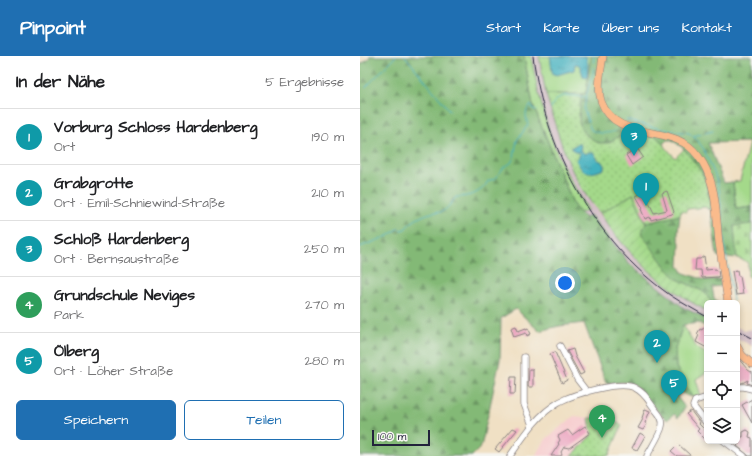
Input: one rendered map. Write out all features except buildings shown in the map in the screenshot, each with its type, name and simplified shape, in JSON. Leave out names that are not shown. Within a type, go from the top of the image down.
[{"type":"main road","points":[[603,56],[600,97],[606,112],[614,120],[630,129],[674,138],[689,146],[702,162],[709,174],[713,187],[720,253],[728,300]]},
{"type":"main road","points":[[740,353],[752,364]]},
{"type":"street","points":[[560,346],[577,380],[587,392]]},
{"type":"street","points":[[524,357],[524,404],[532,425]]},
{"type":"street","points":[[510,456],[532,425],[559,402],[610,386],[631,386],[637,388],[644,394],[663,420],[662,427],[647,456]]},
{"type":"street","points":[[740,387],[752,389]]},
{"type":"street","points":[[704,399],[695,401],[693,404],[693,408],[704,421]]},
{"type":"street","points":[[728,444],[744,456]]},
{"type":"shaded area","points":[[531,56],[539,56],[546,94],[568,160],[582,189],[593,206],[626,247],[648,270],[673,290],[704,309],[704,318],[684,308],[630,264],[590,215],[585,218],[581,213],[587,210],[562,163],[550,133],[538,94]]},
{"type":"shaded area","points":[[740,329],[744,331],[752,329],[752,346],[740,340]]},
{"type":"shaded area","points":[[574,416],[609,420],[589,451],[583,456],[535,456],[546,439]]},
{"type":"green space","points":[[369,56],[524,56],[533,105],[574,206],[585,218],[590,215],[630,264],[684,308],[704,318],[704,326],[699,323],[683,325],[675,349],[676,367],[692,397],[681,393],[677,397],[685,407],[678,418],[674,414],[667,420],[653,407],[635,385],[626,382],[606,383],[584,323],[559,326],[539,331],[516,309],[501,318],[500,360],[481,447],[472,456],[360,456],[360,65],[370,58]]},
{"type":"green space","points":[[524,56],[531,56],[543,110],[561,162],[588,210],[581,213],[574,206],[533,105]]},
{"type":"green space","points":[[539,56],[591,56],[586,93],[546,94]]},
{"type":"green space","points":[[591,56],[752,56],[752,142],[708,143],[724,183],[733,182],[736,209],[752,207],[752,224],[734,226],[737,258],[717,256],[707,184],[701,171],[684,149],[672,140],[667,140],[663,144],[657,137],[623,134],[609,143],[603,143],[595,141],[584,132],[580,125],[579,114],[581,94],[586,93]]},
{"type":"green space","points":[[546,94],[581,94],[579,118],[580,126],[586,135],[598,143],[608,143],[623,134],[633,133],[657,137],[675,158],[684,149],[701,171],[707,184],[710,209],[707,209],[706,207],[687,209],[686,212],[681,211],[680,215],[646,223],[633,194],[600,213],[581,187],[573,172],[560,141]]},
{"type":"green space","points":[[752,142],[752,207],[736,209],[733,182],[740,181],[749,143]]},
{"type":"green space","points":[[633,194],[646,223],[641,233],[667,269],[677,279],[704,292],[710,300],[704,300],[704,309],[676,292],[647,269],[610,228],[600,213]]},
{"type":"green space","points":[[680,215],[678,231],[680,243],[679,266],[684,273],[705,280],[720,279],[721,286],[712,287],[714,298],[716,300],[710,300],[704,292],[677,279],[667,269],[640,233],[646,223]]},
{"type":"green space","points":[[752,224],[752,277],[748,276],[748,262],[737,258],[734,226]]},
{"type":"green space","points":[[683,325],[697,348],[704,352],[704,374],[696,379],[701,396],[692,397],[676,367],[675,349]]},
{"type":"green space","points":[[589,418],[609,420],[622,425],[609,455],[572,456],[592,434]]},
{"type":"water","points":[[550,56],[586,56],[588,65],[587,78],[583,76],[580,66],[577,64],[575,64],[574,70],[557,75],[553,74]]},
{"type":"water","points":[[580,144],[580,150],[585,154],[589,152],[594,153],[598,160],[604,165],[604,169],[591,173],[584,171],[576,159],[580,154],[578,151],[577,153],[572,149],[572,147]]},
{"type":"waterway","points":[[366,87],[396,56]]},
{"type":"waterway","points":[[405,56],[450,111]]},
{"type":"waterway","points":[[594,56],[593,73],[584,110],[591,130],[603,133],[615,131]]},
{"type":"waterway","points":[[551,108],[557,99],[561,97],[585,97]]},
{"type":"waterway","points":[[360,247],[388,236],[399,228],[401,230],[405,229],[413,221],[424,215],[443,211],[448,208],[456,197],[475,194],[482,189],[488,181],[496,178],[504,167],[511,163],[514,157],[517,140],[528,125],[526,112],[531,105],[533,109],[537,110]]},
{"type":"waterway","points":[[626,120],[661,129],[689,133],[703,148],[715,175],[719,189],[725,248],[733,300]]},
{"type":"waterway","points":[[693,136],[713,131]]},
{"type":"railway","points":[[533,56],[539,90],[549,125],[561,158],[577,190],[596,220],[618,248],[642,273],[670,295],[704,315]]},
{"type":"railway","points":[[740,332],[752,338]]},
{"type":"place","name":"Schloß Hardenberg","points":[[634,156]]},
{"type":"place","name":"Vorburg Schloss Hardenberg","points":[[646,206]]},
{"type":"place","name":"Grabgrotte","points":[[657,363]]},
{"type":"place","name":"Ölberg","points":[[674,403]]},
{"type":"place","name":"Grundschule Neviges","points":[[602,438]]}]
